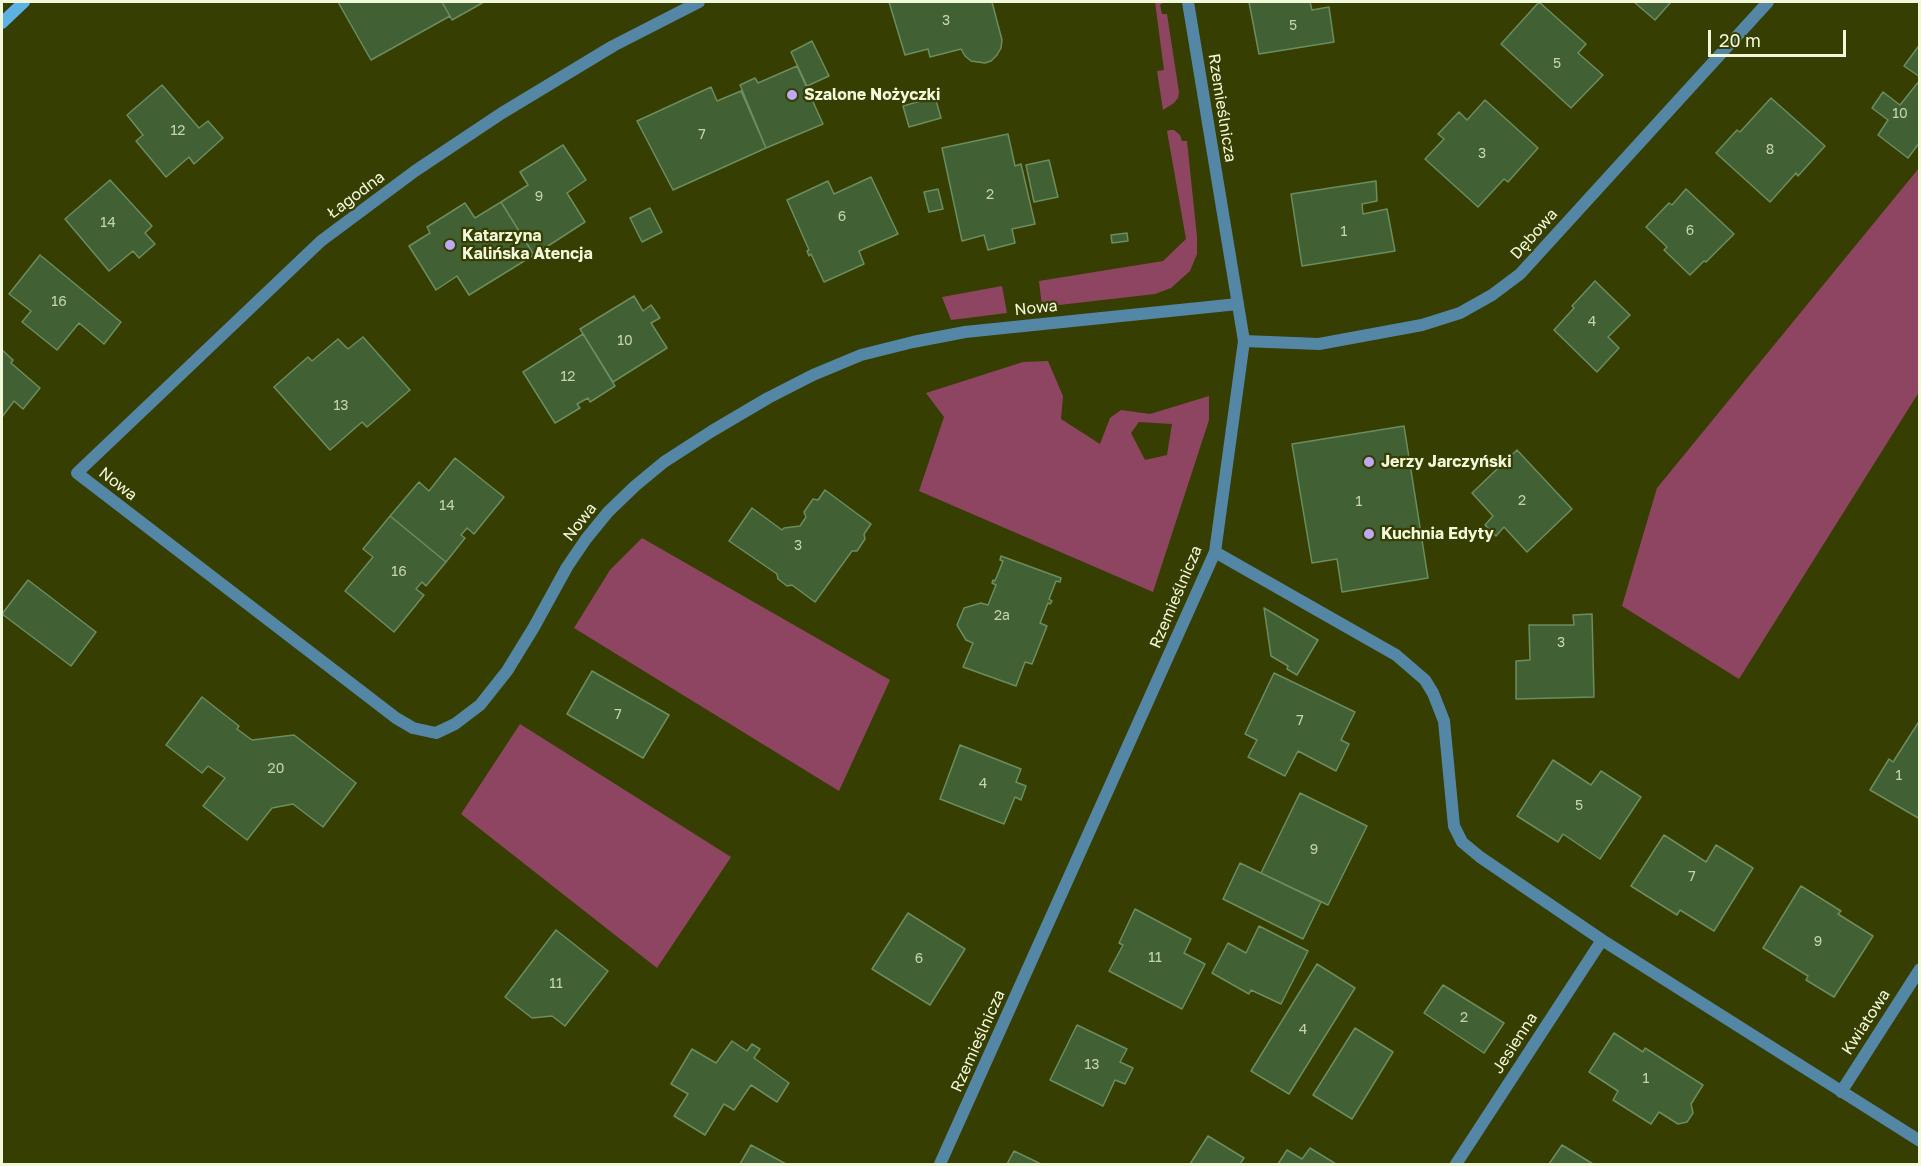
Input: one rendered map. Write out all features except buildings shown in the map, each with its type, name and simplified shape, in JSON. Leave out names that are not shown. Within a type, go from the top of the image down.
[{"type":"main road","points":[[2,23],[24,2]]},
{"type":"street","name":"Łagodna","points":[[77,473],[321,241],[415,171],[502,113],[613,46],[699,2]]},
{"type":"street","name":"Rzemieślnicza","points":[[940,1164],[1215,552],[1244,341],[1188,2]]},
{"type":"street","name":"Dębowa","points":[[1244,341],[1319,344],[1422,325],[1460,313],[1492,295],[1520,274],[1768,2]]},
{"type":"street","name":"Nowa","points":[[77,473],[396,718],[413,728],[436,733],[455,724],[480,705],[507,671],[567,567],[608,512],[664,462],[768,398],[813,375],[861,355],[944,336],[1238,304]]},
{"type":"street","points":[[1215,552],[1396,655],[1425,680],[1444,721],[1454,826],[1462,842],[1494,868],[1602,940],[1920,1141]]},
{"type":"street","name":"Jesienna","points":[[1456,1164],[1602,940]]},
{"type":"street","name":"Kwiatowa","points":[[1841,1092],[1920,969]]},
{"type":"shaded area","points":[[1155,2],[1164,2],[1160,5],[1162,14],[1167,14],[1179,92],[1174,103],[1163,110],[1157,71],[1164,70]]},
{"type":"shaded area","points":[[1170,130],[1180,135],[1182,141],[1187,141],[1197,237],[1197,254],[1190,271],[1171,288],[1155,294],[1042,307],[1039,281],[1163,261],[1186,239],[1167,131]]},
{"type":"shaded area","points":[[1919,168],[1919,392],[1739,679],[1622,606],[1657,488]]},
{"type":"shaded area","points":[[1002,286],[1007,313],[951,320],[942,297]]},
{"type":"shaded area","points":[[1048,361],[1063,396],[1061,419],[1100,444],[1110,418],[1121,410],[1150,414],[1209,396],[1209,420],[1153,592],[919,491],[944,417],[926,393],[1023,362]],"holes":[[[1139,422],[1172,424],[1167,455],[1145,460],[1131,433]]]},
{"type":"shaded area","points":[[642,538],[890,680],[839,791],[574,628],[610,570]]},
{"type":"shaded area","points":[[520,724],[731,857],[657,968],[461,814]]},
{"type":"place","name":"Szalone Nożyczki","points":[[792,95]]},
{"type":"place","name":"Katarzyna Kalińska Atencja","points":[[450,245]]},
{"type":"place","name":"Jerzy Jarczyński","points":[[1369,462]]},
{"type":"place","name":"Kuchnia Edyty","points":[[1369,534]]}]
